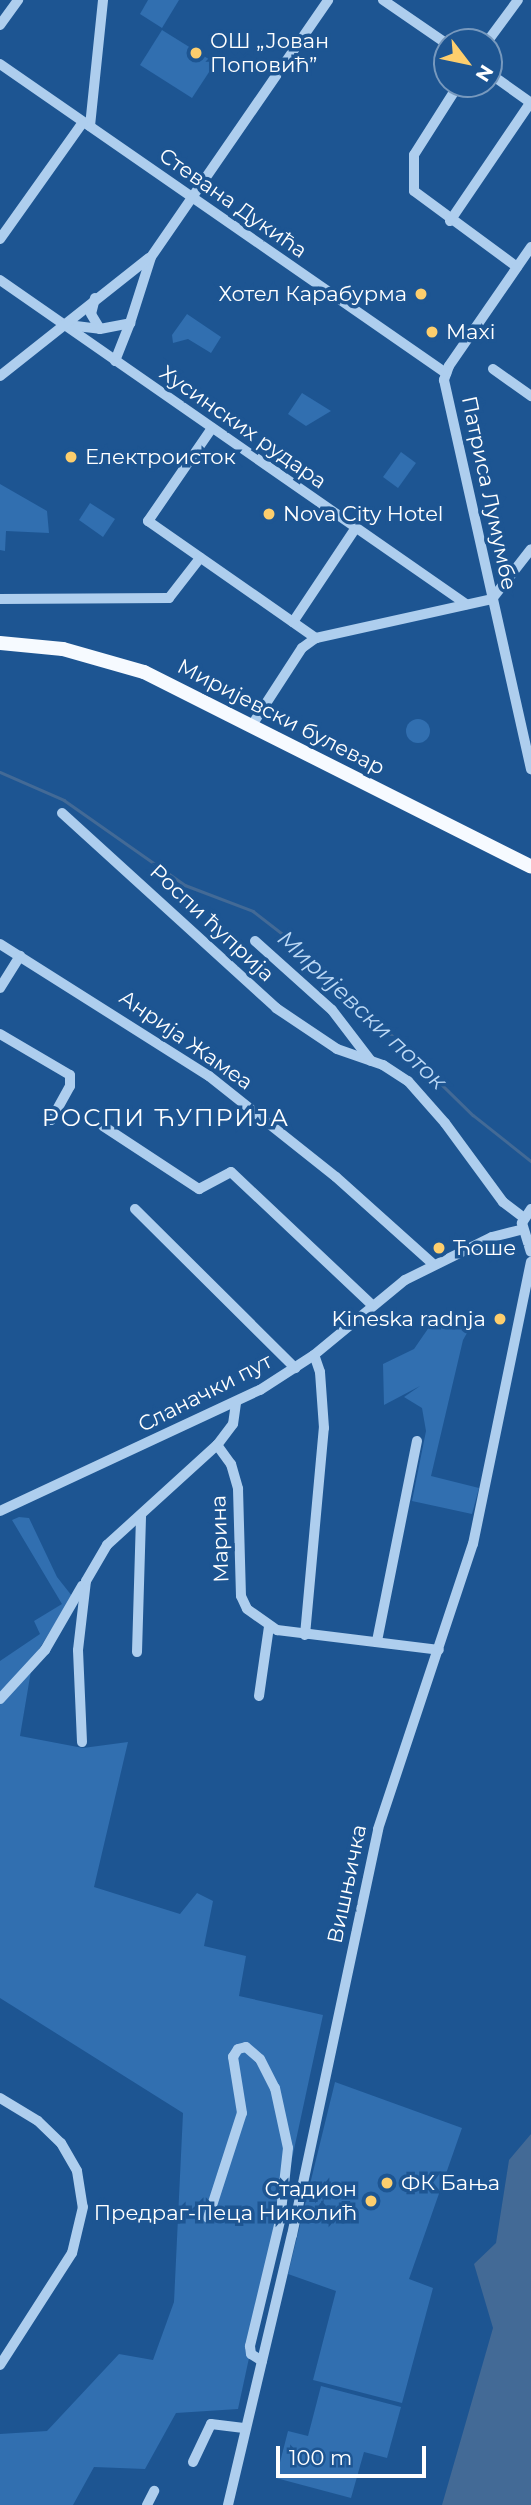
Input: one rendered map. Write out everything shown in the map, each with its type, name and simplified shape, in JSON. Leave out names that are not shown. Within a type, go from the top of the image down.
[{"type":"main road","name":"Миријевски булевар","points":[[0,643],[63,649],[113,661],[161,679],[531,867]]},
{"type":"street","points":[[0,26],[18,0]]},
{"type":"street","points":[[0,239],[87,124],[103,0]]},
{"type":"street","points":[[114,361],[130,323],[151,257],[328,0]]},
{"type":"street","points":[[383,0],[433,34]]},
{"type":"street","points":[[497,28],[518,0]]},
{"type":"street","name":"Стевана Дукића","points":[[0,64],[446,373]]},
{"type":"street","points":[[450,221],[531,103],[503,84]]},
{"type":"street","points":[[450,98],[419,146],[412,172],[418,198],[517,267]]},
{"type":"street","name":"Патриса Лумумбе","points":[[531,247],[446,373],[492,599],[531,769]]},
{"type":"street","points":[[0,376],[61,324],[151,257]]},
{"type":"street","name":"Хусинских рудара","points":[[1,282],[61,324],[84,334],[114,361],[466,604]]},
{"type":"street","points":[[115,284],[131,288],[138,298]]},
{"type":"street","points":[[95,298],[91,314],[100,329]]},
{"type":"street","points":[[84,334],[95,298]]},
{"type":"street","points":[[84,334],[130,323]]},
{"type":"street","name":"Патриса Лумумбе","points":[[493,369],[531,396]]},
{"type":"street","points":[[212,428],[148,521],[316,638]]},
{"type":"street","points":[[293,622],[355,529]]},
{"type":"street","points":[[251,725],[302,649],[316,638],[492,599],[531,548]]},
{"type":"street","points":[[0,599],[169,598],[200,558]]},
{"type":"street","name":"Роспи ћуприја","points":[[62,813],[112,855],[249,987],[337,1049],[371,1061],[414,1087],[497,1195],[527,1227]]},
{"type":"street","points":[[255,941],[332,1010],[371,1061]]},
{"type":"street","name":"Анрија Жамеа","points":[[0,944],[209,1076],[335,1177],[433,1264]]},
{"type":"street","points":[[0,988],[20,956]]},
{"type":"street","points":[[0,1034],[69,1075],[70,1086],[51,1120]]},
{"type":"street","points":[[103,1126],[200,1189],[231,1172],[372,1305]]},
{"type":"street","points":[[135,1209],[295,1368]]},
{"type":"street","points":[[527,1227],[531,1252]]},
{"type":"street","name":"Сланачки пут","points":[[0,1511],[236,1403],[314,1355],[372,1305],[433,1264],[496,1236],[527,1227]]},
{"type":"street","name":"Вишњичка","points":[[228,2505],[378,1829],[478,1526],[531,1278],[531,1262]]},
{"type":"street","points":[[305,1635],[323,1445],[320,1372],[314,1355]]},
{"type":"street","points":[[0,1699],[45,1650],[107,1545],[217,1445],[233,1424],[236,1403]]},
{"type":"street","points":[[377,1640],[417,1441]]},
{"type":"street","name":"Марина","points":[[217,1445],[231,1464],[238,1489],[243,1602],[269,1628]]},
{"type":"street","points":[[137,1652],[141,1515]]},
{"type":"street","points":[[82,1742],[78,1650],[86,1581]]},
{"type":"street","points":[[259,1696],[269,1628],[305,1635],[377,1640],[439,1650]]},
{"type":"street","points":[[208,2218],[242,2113],[233,2057],[237,2049],[246,2047],[260,2059],[275,2088],[288,2148],[280,2221],[250,2346],[251,2354],[262,2361]]},
{"type":"street","points":[[0,2098],[38,2121],[61,2143],[77,2171],[83,2207],[72,2253],[0,2365]]},
{"type":"street","points":[[193,2462],[211,2424],[246,2428]]},
{"type":"street","points":[[146,2505],[155,2491]]},
{"type":"shaded area","points":[[148,0],[179,0],[162,28],[140,14]]},
{"type":"shaded area","points":[[162,30],[215,63],[192,98],[140,65]]},
{"type":"shaded area","points":[[187,314],[221,337],[211,353],[188,339],[173,343],[172,335]]},
{"type":"shaded area","points":[[302,393],[331,411],[306,426],[288,414]]},
{"type":"shaded area","points":[[401,452],[416,463],[398,488],[383,477]]},
{"type":"shaded area","points":[[0,484],[47,511],[49,533],[6,531],[5,551],[0,550]]},
{"type":"shaded area","points":[[90,503],[115,519],[103,537],[79,520]]},
{"type":"shaded area","points":[[418,719],[426,723],[430,731],[426,739],[418,743],[410,739],[406,731],[410,723]]},
{"type":"shaded area","points":[[434,1320],[471,1326],[463,1340],[431,1476],[479,1488],[472,1514],[412,1501],[426,1431],[422,1408],[404,1397],[420,1386],[384,1405],[383,1364],[414,1349]]},
{"type":"shaded area","points":[[19,1517],[29,1518],[57,1577],[72,1596],[33,1659],[20,1736],[83,1748],[128,1742],[94,1887],[180,1914],[197,1893],[213,1901],[204,1946],[246,1956],[239,1996],[323,2015],[238,2409],[176,2413],[145,2469],[94,2467],[73,2505],[0,2505],[0,2434],[47,2431],[119,2354],[153,2360],[174,2302],[183,2113],[0,1998],[0,1661],[40,1634],[34,1621],[62,1604],[12,1520]]},
{"type":"shaded area","name":"Стадион Предраг-Пеца Николић","points":[[335,2082],[462,2128],[409,2279],[433,2288],[402,2403],[313,2380],[336,2291],[288,2274]]},
{"type":"shaded area","points":[[531,2134],[531,2505],[442,2505],[493,2328],[474,2264],[496,2243],[509,2160]]},
{"type":"shaded area","points":[[321,2386],[401,2407],[387,2458],[364,2452],[351,2498],[276,2478],[288,2431],[308,2436]]},
{"type":"waterway","name":"Миријевски поток","points":[[0,772],[64,800],[185,885],[253,911],[311,956],[473,1115],[531,1161]]},
{"type":"place","name":"ОШ „Јован Поповић”","points":[[196,53]]},
{"type":"place","name":"Хотел Карабурма","points":[[421,294]]},
{"type":"place","name":"Maxi","points":[[432,332]]},
{"type":"place","name":"Електроисток","points":[[71,457]]},
{"type":"place","name":"Nova City Hotel","points":[[269,514]]},
{"type":"place","name":"Ћоше","points":[[439,1248]]},
{"type":"place","name":"Kineska radnja","points":[[500,1319]]},
{"type":"place","name":"ФК Бања","points":[[387,2183]]},
{"type":"place","name":"Стадион Предраг-Пеца Николић","points":[[371,2201]]},
{"type":"district","name":"РОСПИ ЋУПРИЈА","points":[[166,1118]]}]
